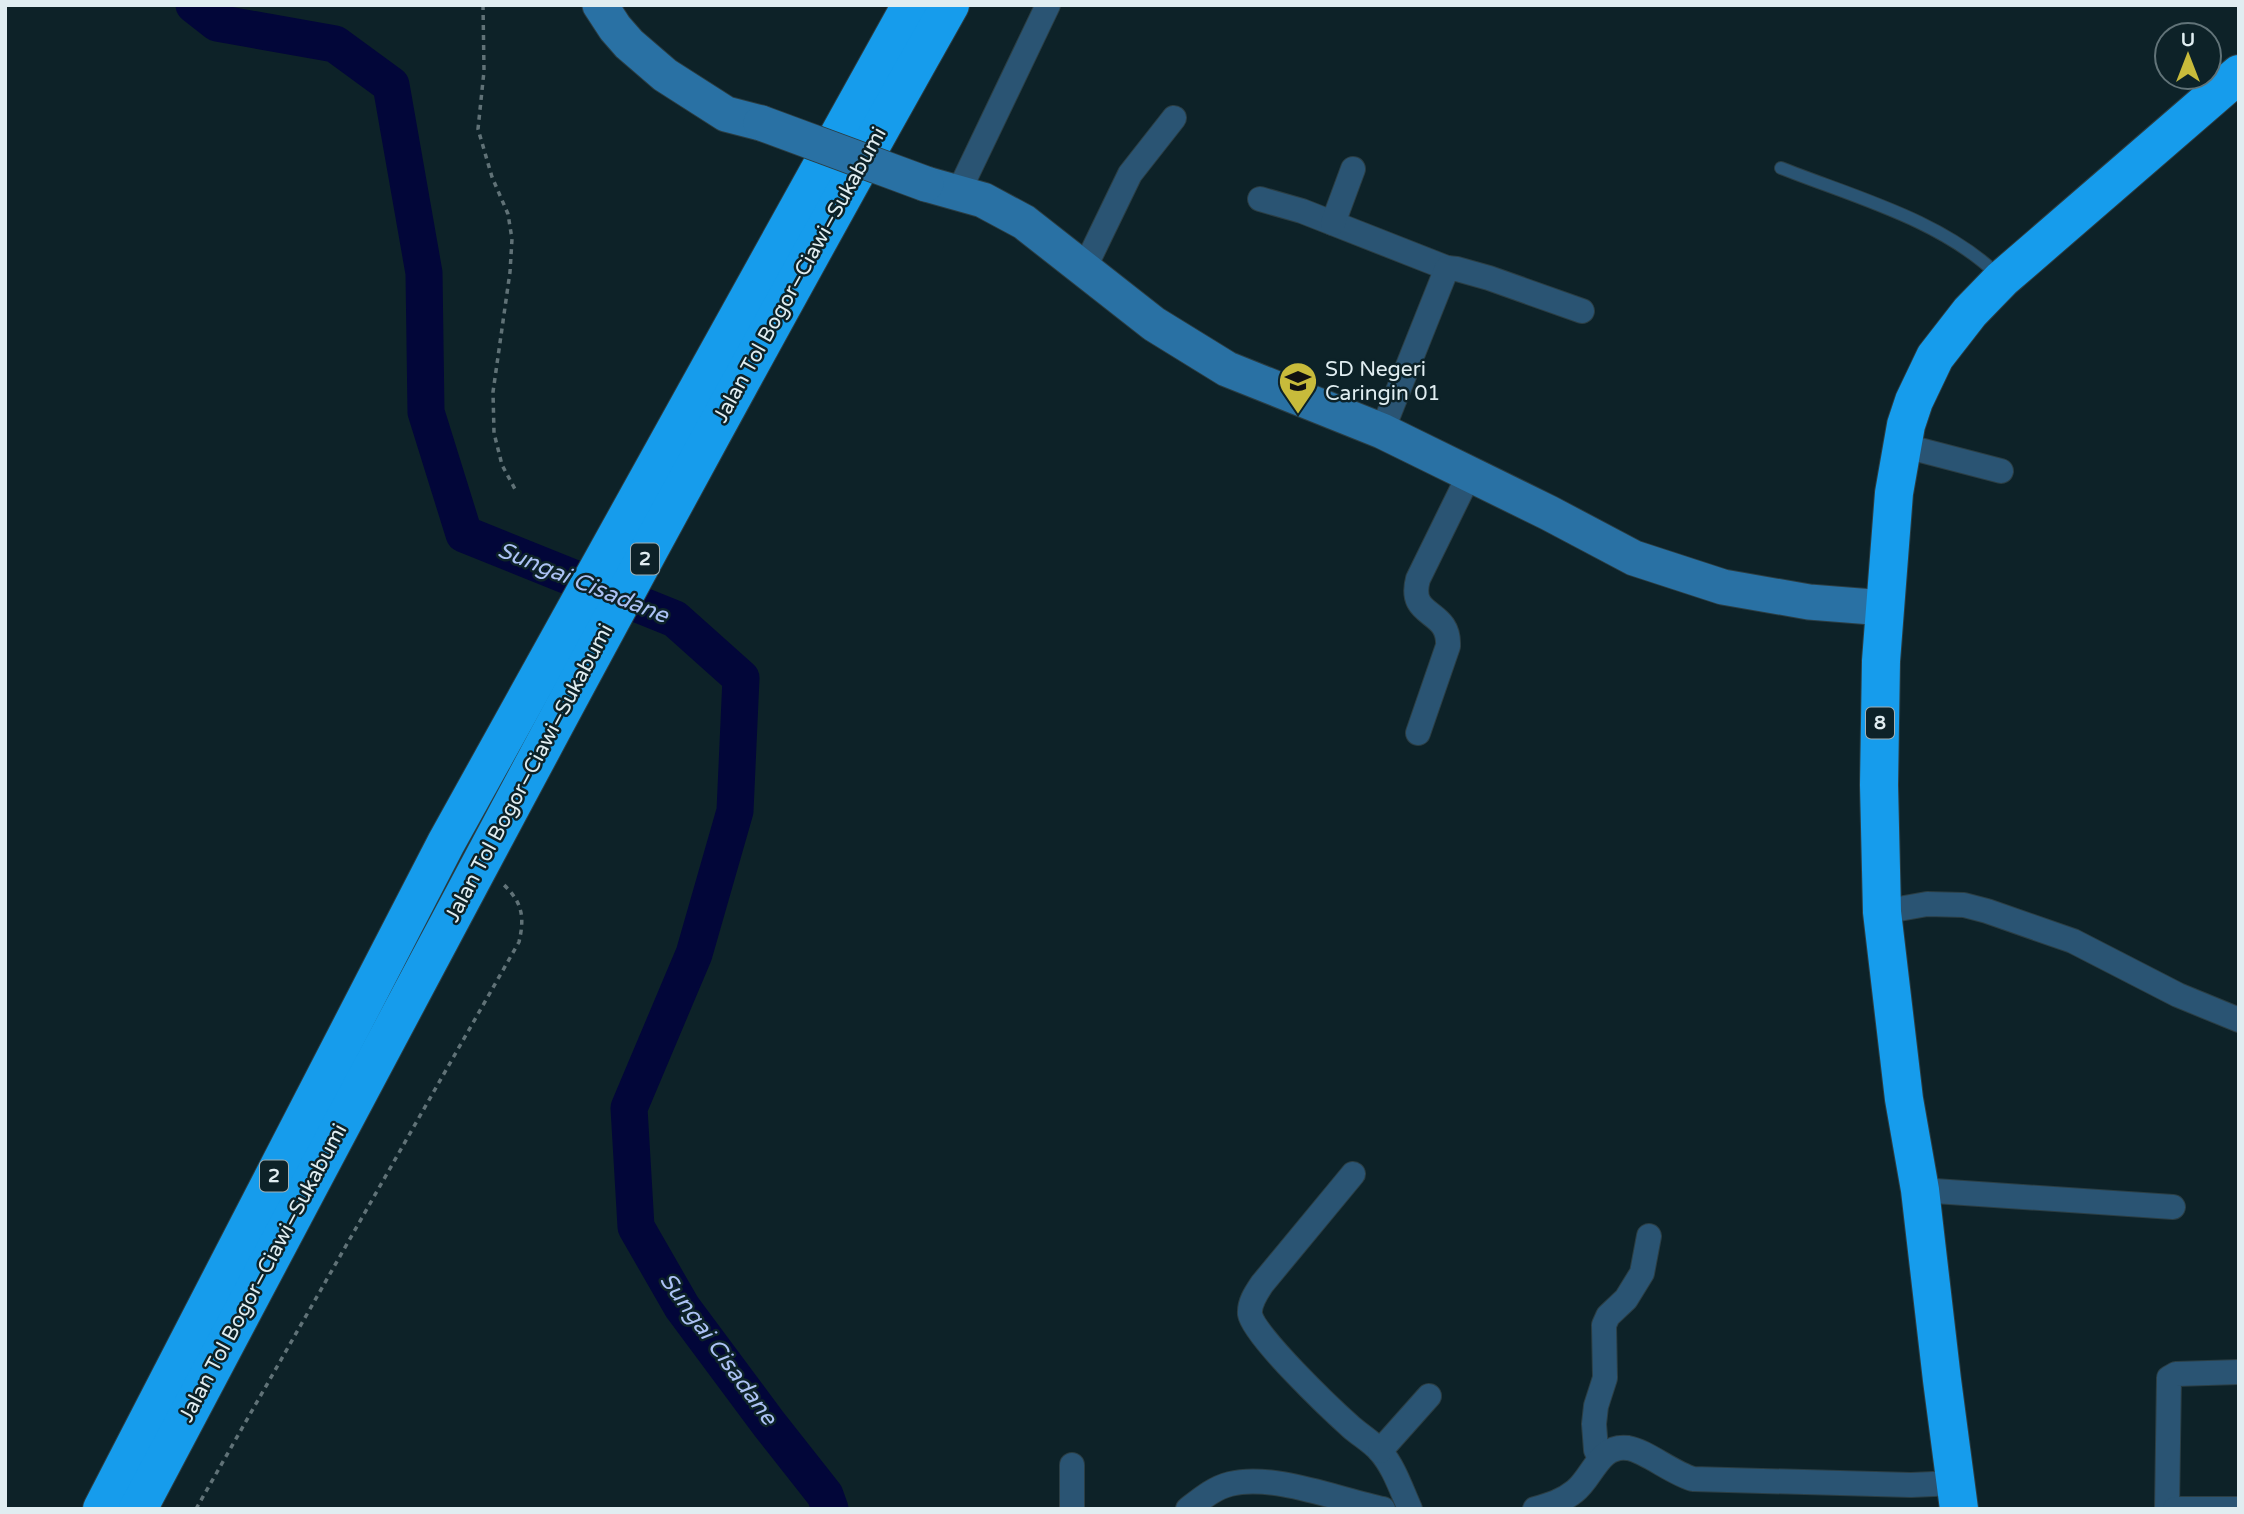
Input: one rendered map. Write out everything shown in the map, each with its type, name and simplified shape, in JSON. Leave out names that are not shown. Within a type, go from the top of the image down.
[{"type":"highway","name":"Jalan Tol Bogor–Ciawi–Sukabumi","points":[[138,1509],[491,874],[911,5]]},
{"type":"highway","name":"Jalan Tol Bogor–Ciawi–Sukabumi","points":[[102,1509],[446,843],[797,245],[950,5]]},
{"type":"highway","name":"8","points":[[1958,1496],[1920,1190],[1904,1099],[1882,912],[1879,785],[1881,661],[1894,493],[1901,445],[1914,401],[1935,357],[1970,312],[2001,279],[2239,74]]},
{"type":"street","points":[[600,5],[629,44],[665,75],[726,114],[761,123],[999,207],[1024,222],[1154,324],[1227,369],[1382,431],[1470,473],[1625,554],[1690,578],[1723,587],[1809,602],[1885,608]]},
{"type":"street","points":[[942,189],[1048,5]]},
{"type":"street","points":[[1084,269],[1130,174],[1174,118]]},
{"type":"street","points":[[1333,223],[1353,169]]},
{"type":"street","points":[[1261,199],[1302,211],[1447,268],[1457,268],[1489,278],[1583,311]]},
{"type":"street","points":[[1382,431],[1447,268]]},
{"type":"street","points":[[1901,445],[2001,471]]},
{"type":"street","points":[[1418,733],[1448,646],[1449,635],[1445,626],[1419,604],[1414,593],[1418,579],[1470,473]]},
{"type":"street","points":[[1882,912],[1927,904],[1964,905],[1987,911],[2073,941],[2178,995],[2239,1020]]},
{"type":"street","points":[[1353,1174],[1262,1284],[1254,1296],[1250,1314],[1254,1325],[1321,1400],[1380,1451],[1392,1468],[1410,1509]]},
{"type":"street","points":[[1920,1190],[2173,1207]]},
{"type":"street","points":[[1600,1459],[1596,1450],[1594,1424],[1596,1406],[1605,1378],[1604,1325],[1608,1316],[1626,1299],[1642,1273],[1649,1236]]},
{"type":"street","points":[[2167,1509],[2169,1378],[2176,1374],[2239,1372]]},
{"type":"street","points":[[1380,1451],[1429,1396]]},
{"type":"street","points":[[1535,1509],[1556,1503],[1575,1492],[1600,1459],[1617,1448],[1633,1449],[1684,1476],[1705,1480],[1911,1485],[1958,1496]]},
{"type":"street","points":[[1072,1465],[1072,1509]]},
{"type":"street","points":[[1188,1509],[1222,1487],[1256,1482],[1276,1483],[1383,1509]]},
{"type":"street","points":[[2175,1509],[2239,1509]]},
{"type":"lane","points":[[1781,168],[1913,219],[1970,252],[2001,279]]},
{"type":"path","points":[[483,5],[484,71],[478,130],[492,177],[508,214],[512,239],[493,392],[494,433],[497,451],[516,491]]},
{"type":"path","points":[[195,1509],[519,942],[522,929],[520,906],[513,893],[491,874]]},
{"type":"waterway","name":"Sungai Cisadane","points":[[194,5],[217,23],[335,44],[391,85],[424,273],[426,412],[464,534],[675,619],[741,678],[735,811],[694,954],[629,1108],[636,1227],[682,1307],[825,1495],[830,1509]]},
{"type":"place","name":"SD Negeri Caringin 01","points":[[1298,415]]}]
